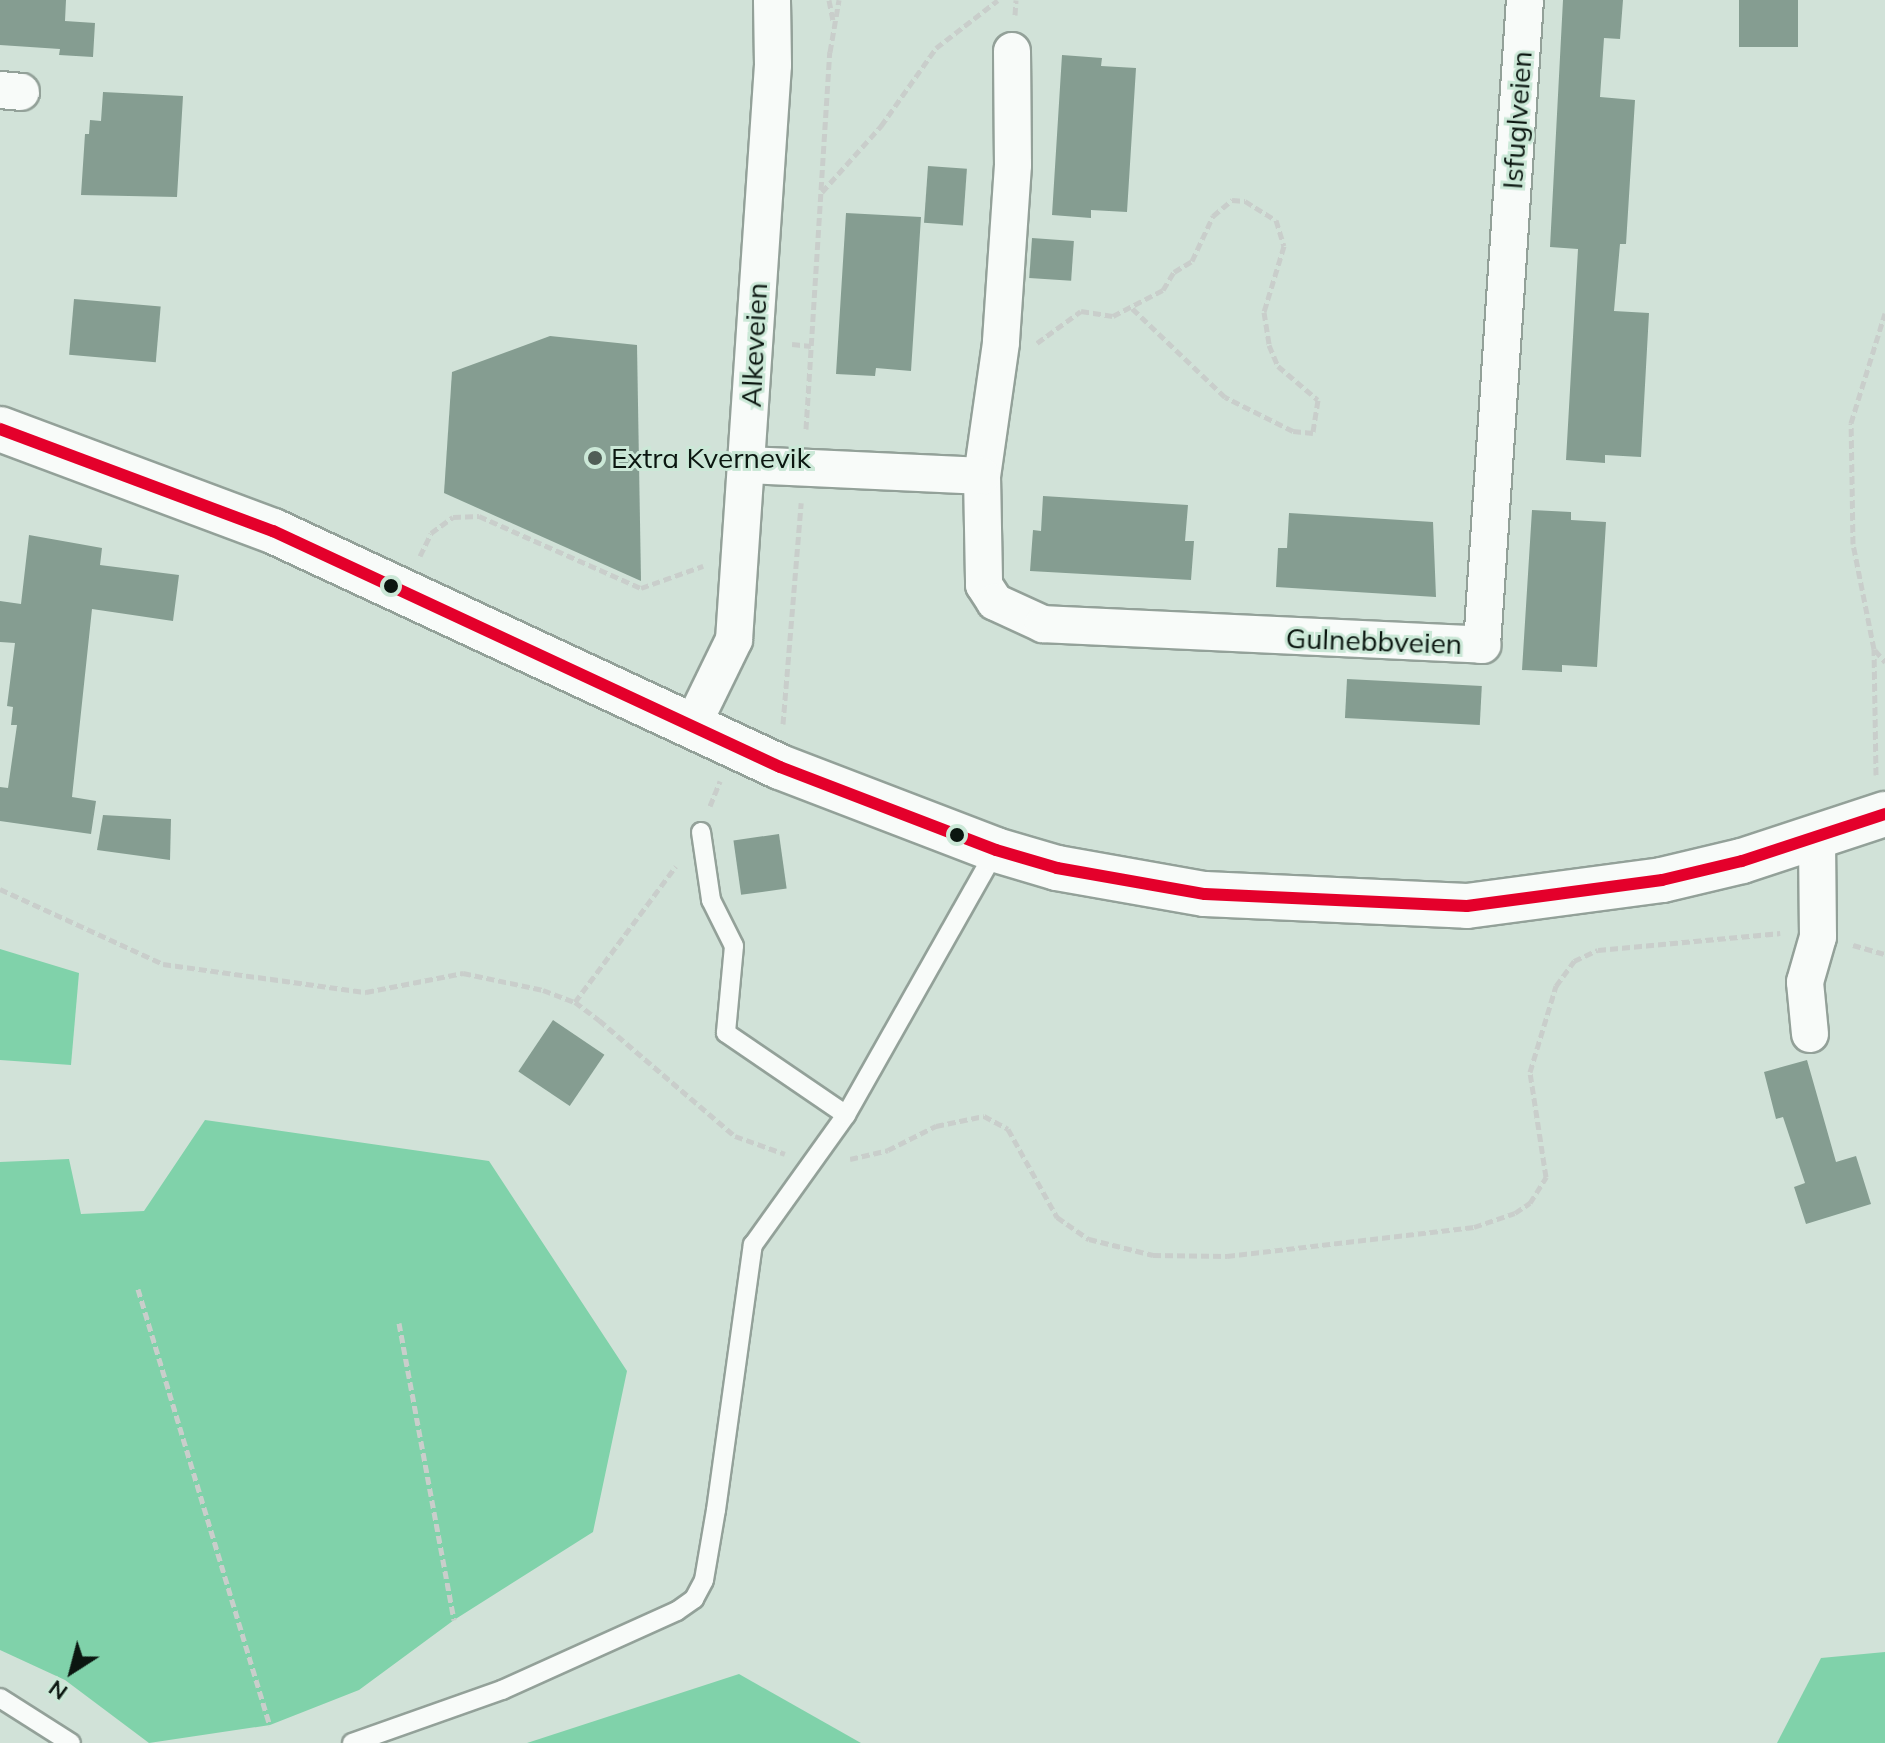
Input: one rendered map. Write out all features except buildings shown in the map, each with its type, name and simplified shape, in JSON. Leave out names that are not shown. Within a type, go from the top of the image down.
[{"type":"main road","points":[[0,429],[273,531],[691,728],[996,850],[1057,868],[1205,894],[1467,906],[1662,880],[1742,861],[1817,834],[1881,798]]},
{"type":"street","name":"Alkeveien","points":[[691,728],[734,640],[749,465],[773,65],[772,0]]},
{"type":"street","name":"Isfuglveien","points":[[1508,240],[1525,0]]},
{"type":"street","name":"Gulnebbveien","points":[[1012,51],[1013,165],[1001,343],[982,476],[984,585],[1011,613],[1043,624],[1482,645],[1508,240]]},
{"type":"street","points":[[749,465],[982,476]]},
{"type":"street","points":[[1810,1034],[1805,982],[1818,937],[1817,834]]},
{"type":"lane","points":[[701,832],[711,900],[734,946],[726,1033],[846,1115]]},
{"type":"lane","points":[[352,1743],[502,1690],[677,1611],[694,1599],[704,1580],[716,1510],[753,1245],[846,1115],[996,850]]},
{"type":"lane","points":[[0,1698],[71,1743]]},
{"type":"path","points":[[829,0],[833,22]]},
{"type":"path","points":[[782,732],[804,467],[833,22],[839,0]]},
{"type":"path","points":[[822,193],[881,126],[936,48],[998,0]]},
{"type":"path","points":[[1001,343],[1043,342],[1081,311],[1113,316],[1132,308],[1150,292],[1163,290],[1174,272],[1192,261],[1200,234],[1232,200],[1245,201],[1276,220],[1284,246],[1264,312],[1269,345],[1278,366],[1318,400],[1313,433],[1293,431],[1225,397],[1132,308]]},
{"type":"path","points":[[1881,798],[1874,649],[1853,544],[1851,423],[1885,313]]},
{"type":"path","points":[[420,556],[431,533],[453,517],[479,516],[641,588],[715,562]]},
{"type":"path","points":[[1874,649],[1885,662]]},
{"type":"path","points":[[575,1002],[701,832],[723,773]]},
{"type":"path","points":[[0,889],[163,964],[366,992],[463,973],[575,1002],[735,1136],[778,1153],[821,1153],[851,1159],[871,1157],[936,1126],[984,1116],[1008,1129],[1057,1217],[1089,1239],[1153,1255],[1227,1256],[1474,1227],[1515,1213],[1530,1203],[1546,1177],[1530,1072],[1556,986],[1574,961],[1598,950],[1767,933],[1818,937],[1885,954]]},
{"type":"path","points":[[138,1289],[270,1725]]},
{"type":"path","points":[[399,1323],[454,1620]]},
{"type":"shaded area","points":[[0,949],[79,973],[71,1065],[0,1060]]},
{"type":"shaded area","points":[[205,1120],[489,1161],[627,1371],[593,1532],[454,1620],[359,1690],[270,1725],[149,1743],[65,1680],[0,1650],[0,1162],[69,1159],[81,1214],[144,1211]]},
{"type":"shaded area","points":[[1885,1652],[1885,1743],[1777,1743],[1821,1658]]},
{"type":"shaded area","points":[[739,1674],[861,1743],[527,1743]]},
{"type":"transit line","points":[[0,429],[273,531],[780,767],[996,850],[1057,868],[1205,894],[1467,906],[1662,880],[1742,861],[1885,814]]},
{"type":"place","name":"Extra Kvernevik","points":[[595,458]]}]
